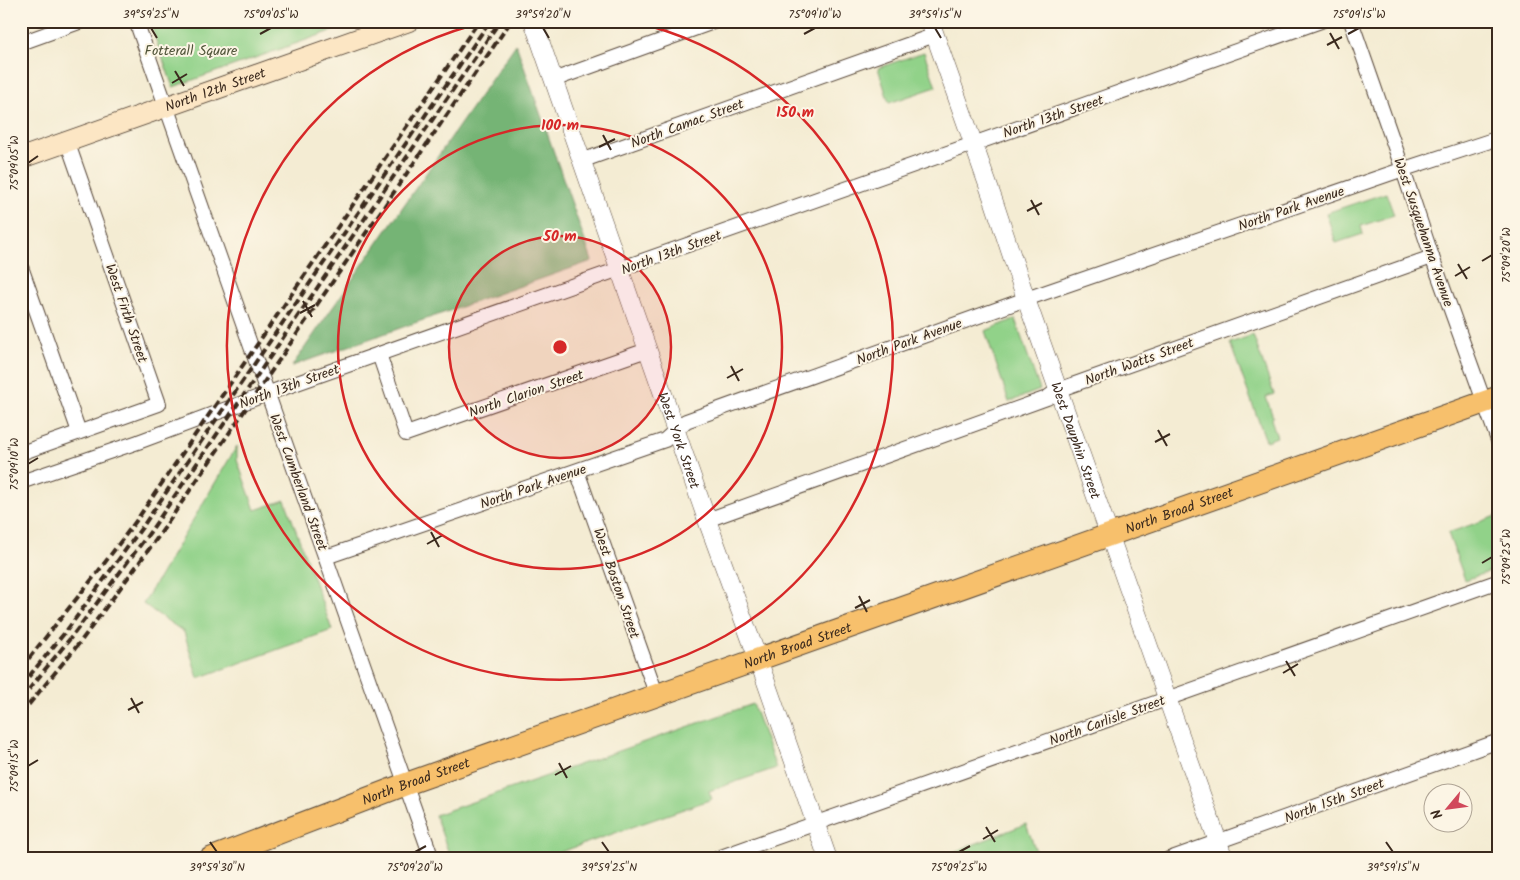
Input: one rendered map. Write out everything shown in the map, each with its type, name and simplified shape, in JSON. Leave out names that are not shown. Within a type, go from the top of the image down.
[{"type":"main road","name":"North 12th Street","points":[[21,158],[409,21]]},
{"type":"main road","name":"North Broad Street","points":[[210,859],[406,784],[1491,400]]},
{"type":"street","points":[[21,42],[82,21]]},
{"type":"street","name":"West Cumberland Street","points":[[136,21],[432,859]]},
{"type":"street","name":"West York Street","points":[[533,21],[706,520],[758,658],[828,859]]},
{"type":"street","points":[[553,80],[716,21]]},
{"type":"street","name":"North 13th Street","points":[[21,482],[1321,21]]},
{"type":"street","name":"West Susquehanna Avenue","points":[[1350,21],[1404,170],[1432,257],[1491,400],[1499,443]]},
{"type":"street","name":"West Dauphin Street","points":[[933,28],[1026,299],[1224,859]]},
{"type":"street","name":"North Camac Street","points":[[581,161],[933,28]]},
{"type":"street","name":"North Park Avenue","points":[[326,557],[665,440],[686,421],[1026,299],[1499,138]]},
{"type":"street","name":"West Firth Street","points":[[67,142],[159,404],[79,432]]},
{"type":"street","name":"North Watts Street","points":[[706,520],[1047,398],[1058,390],[1432,257]]},
{"type":"street","points":[[21,267],[79,432],[21,452]]},
{"type":"street","name":"North Clarion Street","points":[[379,354],[406,434],[647,350]]},
{"type":"street","name":"West Boston Street","points":[[577,471],[657,696]]},
{"type":"street","name":"North Carlisle Street","points":[[715,859],[1499,581]]},
{"type":"street","name":"North 15th Street","points":[[1169,859],[1499,741]]},
{"type":"green space","name":"Fotterall Square","points":[[149,21],[360,21],[173,87]]},
{"type":"green space","points":[[516,44],[592,261],[292,366]]},
{"type":"green space","points":[[924,52],[936,87],[889,103],[878,68]]},
{"type":"green space","points":[[1386,193],[1394,215],[1361,226],[1363,234],[1336,243],[1326,213]]},
{"type":"green space","points":[[1015,319],[1040,390],[1009,402],[985,331]]},
{"type":"green space","points":[[1253,335],[1274,394],[1266,397],[1277,437],[1266,441],[1230,343]]},
{"type":"green space","points":[[237,446],[237,460],[255,510],[285,500],[332,630],[198,678],[184,632],[143,604]]},
{"type":"green space","points":[[1499,515],[1499,568],[1465,580],[1448,533]]},
{"type":"green space","points":[[753,704],[776,768],[709,791],[712,799],[541,859],[451,859],[435,815]]},
{"type":"green space","points":[[1026,824],[1039,859],[936,859]]},
{"type":"railway","points":[[21,668],[136,521],[479,21]]},
{"type":"railway","points":[[21,686],[67,630],[143,526],[490,21]]},
{"type":"railway","points":[[21,699],[73,635],[150,532],[500,21]]},
{"type":"railway","points":[[21,714],[81,641],[158,537],[511,21]]}]
